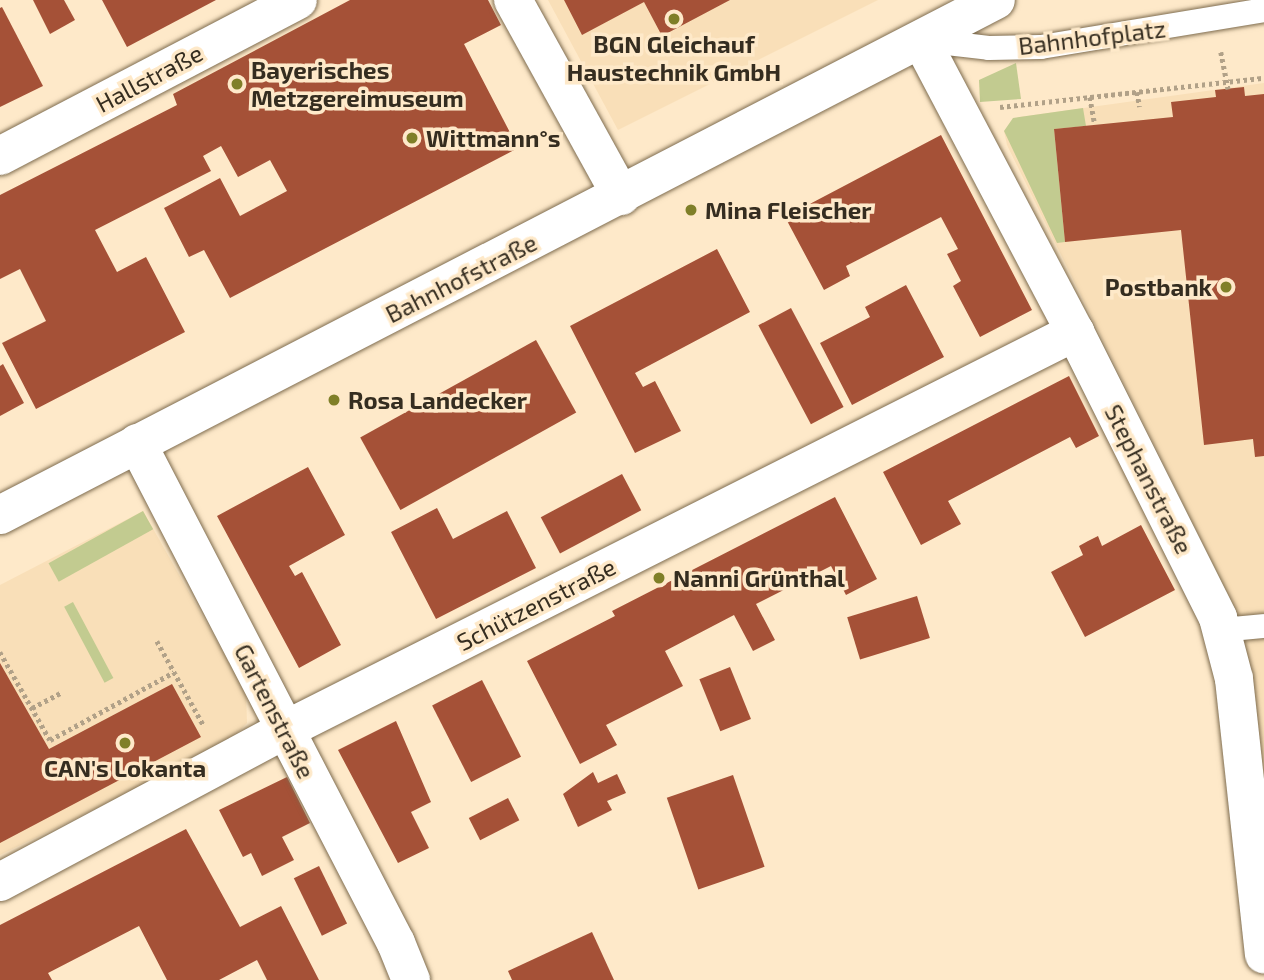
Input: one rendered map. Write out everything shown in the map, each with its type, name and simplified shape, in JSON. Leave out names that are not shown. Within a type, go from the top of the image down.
[{"type":"street","name":"Hallstraße","points":[[0,156],[298,0]]},
{"type":"street","points":[[513,0],[621,196]]},
{"type":"street","points":[[920,40],[996,0]]},
{"type":"street","name":"Bahnhofstraße","points":[[0,514],[920,40]]},
{"type":"street","name":"Stephanstraße","points":[[920,40],[1074,332],[1221,629],[1234,679],[1264,954]]},
{"type":"street","name":"Schützenstraße","points":[[0,882],[285,730],[1074,332]]},
{"type":"street","name":"Gartenstraße","points":[[137,443],[411,980]]},
{"type":"lane","name":"Bahnhofplatz","points":[[920,40],[989,48],[1041,47],[1264,10]]},
{"type":"lane","points":[[1221,629],[1264,626]]},
{"type":"path","points":[[1219,41],[1228,89]]},
{"type":"path","points":[[960,112],[1264,78]]},
{"type":"path","points":[[1138,92],[1140,107]]},
{"type":"path","points":[[1090,97],[1095,124]]},
{"type":"path","points":[[157,641],[225,764]]},
{"type":"path","points":[[0,652],[50,740],[174,672]]},
{"type":"path","points":[[32,708],[60,693]]},
{"type":"shaded area","points":[[548,0],[878,0],[618,130]]},
{"type":"shaded area","points":[[1264,83],[1264,808],[1240,619],[1007,145],[1004,131],[1019,117]]},
{"type":"shaded area","points":[[143,511],[246,693],[247,723],[225,746],[0,855],[0,585]]},
{"type":"green space","points":[[1016,63],[1021,99],[980,102],[979,80]]},
{"type":"green space","points":[[1083,108],[1086,126],[1054,129],[1065,242],[1057,243],[1004,131],[1013,118]]},
{"type":"green space","points":[[143,511],[153,529],[59,582],[49,563]]},
{"type":"green space","points":[[73,602],[113,678],[105,683],[64,607]]},
{"type":"building","points":[[33,0],[64,0],[75,20],[50,34]]},
{"type":"building","points":[[102,0],[216,0],[127,47]]},
{"type":"building","points":[[350,0],[488,0],[501,25],[464,44],[518,148],[230,298],[204,250],[189,257],[164,208],[220,178],[240,216],[287,191],[270,160],[238,177],[221,146],[203,156],[211,171],[95,230],[117,272],[146,257],[185,332],[36,409],[2,343],[46,321],[20,269],[0,279],[0,195],[177,105],[173,94]]},
{"type":"building","points":[[564,0],[730,0],[662,36],[644,2],[582,35]]},
{"type":"building","points":[[2,7],[43,86],[0,107],[0,8]]},
{"type":"building","name":"Postbank","points":[[1244,87],[1245,96],[1264,94],[1264,456],[1255,457],[1253,439],[1204,445],[1181,230],[1065,242],[1054,129],[1173,117],[1171,102],[1216,97],[1215,90]]},
{"type":"building","points":[[941,135],[1032,310],[980,337],[953,286],[961,281],[947,254],[958,249],[941,217],[846,266],[850,276],[824,290],[785,217]]},
{"type":"building","points":[[717,249],[750,312],[635,373],[643,387],[655,381],[681,431],[635,453],[570,326]]},
{"type":"building","points":[[906,285],[944,357],[852,405],[820,343],[870,317],[865,307]]},
{"type":"building","points":[[791,308],[844,407],[811,424],[758,325]]},
{"type":"building","points":[[536,340],[576,413],[400,510],[360,437]]},
{"type":"building","points":[[3,364],[24,403],[0,416],[0,366]]},
{"type":"building","points":[[1069,376],[1099,436],[1076,448],[1070,437],[948,501],[961,524],[921,545],[883,472]]},
{"type":"building","points":[[308,467],[345,535],[289,566],[295,576],[302,572],[341,645],[299,668],[217,516]]},
{"type":"building","points":[[622,474],[641,510],[560,553],[541,517]]},
{"type":"building","points":[[835,497],[877,579],[846,595],[831,566],[756,604],[775,640],[753,651],[734,615],[665,651],[683,686],[606,725],[617,745],[580,764],[527,661],[615,616],[612,611]]},
{"type":"building","points":[[437,508],[453,539],[507,511],[536,568],[436,619],[391,532]]},
{"type":"building","points":[[1141,525],[1175,590],[1085,637],[1051,572],[1083,555],[1079,546],[1088,541],[1098,536],[1102,546]]},
{"type":"building","points":[[917,596],[930,638],[860,659],[847,617]]},
{"type":"building","points":[[0,663],[49,749],[172,684],[201,737],[0,843]]},
{"type":"building","points":[[730,667],[751,719],[720,731],[699,679]]},
{"type":"building","points":[[482,680],[521,757],[471,782],[432,705]]},
{"type":"building","points":[[396,721],[431,802],[411,812],[429,848],[398,863],[338,750]]},
{"type":"building","points":[[593,772],[598,783],[617,774],[626,793],[607,801],[612,810],[578,827],[563,794]]},
{"type":"building","points":[[733,775],[765,867],[698,890],[667,798]]},
{"type":"building","points":[[287,777],[310,823],[282,837],[294,860],[262,876],[251,853],[243,857],[219,810]]},
{"type":"building","points":[[508,798],[519,820],[480,840],[469,818]]},
{"type":"building","points":[[186,829],[240,927],[281,906],[319,980],[267,980],[257,960],[219,980],[167,980],[139,926],[48,973],[52,980],[0,980],[0,925]]},
{"type":"building","points":[[319,866],[347,924],[322,936],[294,878]]},
{"type":"building","points":[[592,932],[614,980],[512,980],[508,971]]},
{"type":"place","name":"BGN Gleichauf Haustechnik GmbH","points":[[674,19]]},
{"type":"place","name":"Bayerisches Metzgereimuseum","points":[[237,84]]},
{"type":"place","name":"Wittmann°s","points":[[412,138]]},
{"type":"place","name":"Mina Fleischer","points":[[691,210]]},
{"type":"place","name":"Postbank","points":[[1226,287]]},
{"type":"place","name":"Rosa Landecker","points":[[334,400]]},
{"type":"place","name":"Nanni Grünthal","points":[[659,578]]},
{"type":"place","name":"CAN's Lokanta","points":[[125,743]]}]
